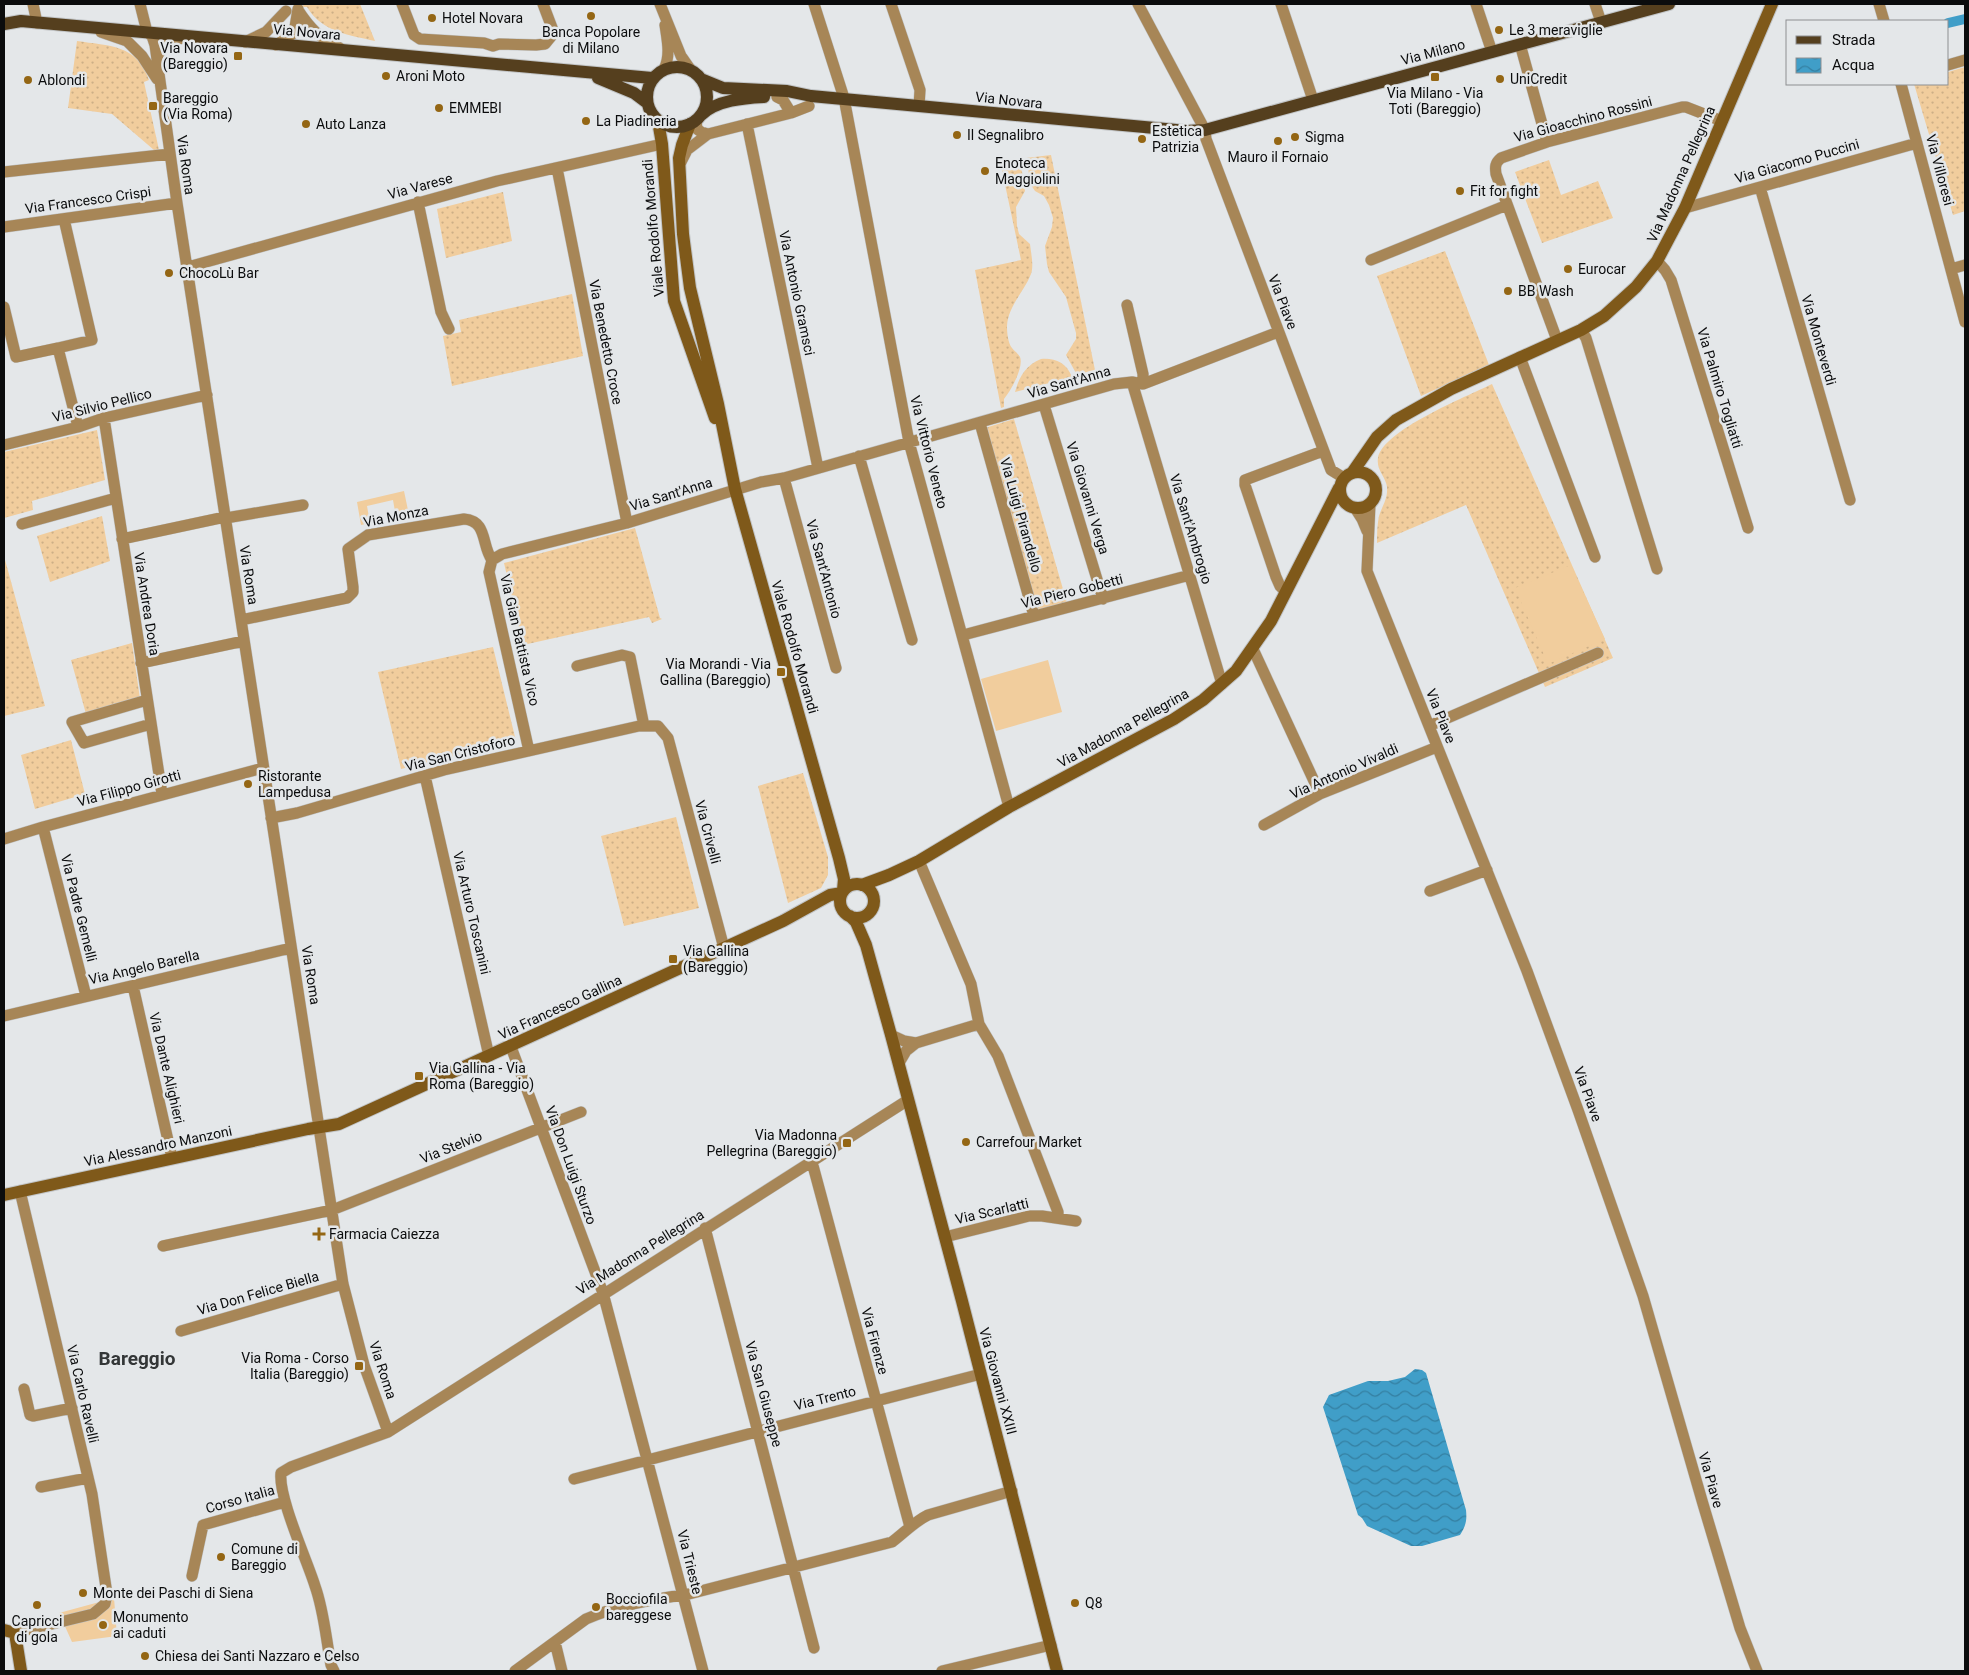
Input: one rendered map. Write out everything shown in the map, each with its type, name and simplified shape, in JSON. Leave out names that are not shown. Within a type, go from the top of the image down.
[{"type":"main road","name":"Via Milano","points":[[1205,130],[1655,6],[1669,4]]},
{"type":"main road","name":"Via Novara","points":[[4,24],[21,21],[244,42],[286,43],[346,51],[652,78]]},
{"type":"main road","points":[[673,66],[690,69],[701,79],[706,87],[706,106],[696,120],[674,127],[658,121],[652,116],[646,102],[646,94],[652,78],[664,69],[673,66]]},
{"type":"main road","name":"Via Novara","points":[[589,73],[628,90],[646,102]]},
{"type":"main road","name":"Via Novara","points":[[701,79],[723,88],[787,91],[810,101]]},
{"type":"main road","name":"Via Novara","points":[[696,120],[712,108],[735,101],[777,97],[810,101],[844,98],[1187,132],[1205,130]]},
{"type":"street","points":[[33,4],[37,23]]},
{"type":"street","name":"Via Roma","points":[[140,4],[147,32],[142,38],[142,42],[153,62],[159,82],[343,1284],[364,1365],[388,1432]]},
{"type":"street","points":[[402,4],[414,34],[420,39],[484,43],[493,46]]},
{"type":"street","points":[[486,64],[487,54],[493,46],[499,44],[536,46],[544,44],[554,33],[543,4]]},
{"type":"street","points":[[664,69],[667,64],[668,42],[660,4],[681,56],[690,69]]},
{"type":"street","name":"Via Vittorio Veneto","points":[[814,4],[844,98],[909,442],[1009,807]]},
{"type":"street","points":[[891,4],[920,90],[919,106]]},
{"type":"street","name":"Via Piave","points":[[1138,4],[1205,130],[1206,139],[1323,451],[1331,470],[1345,479]]},
{"type":"street","points":[[1280,4],[1313,100]]},
{"type":"street","points":[[1476,4],[1492,52]]},
{"type":"street","points":[[1595,4],[1601,22]]},
{"type":"street","name":"Via Madonna Pellegrina","points":[[859,885],[890,875],[918,861],[1009,807],[1174,719],[1203,700],[1236,671],[1253,649],[1271,620],[1345,479],[1384,428],[1451,389],[1581,330],[1621,303],[1657,261],[1685,208],[1772,4]]},
{"type":"street","points":[[1879,4],[1884,20]]},
{"type":"street","points":[[244,42],[266,32],[292,7]]},
{"type":"street","points":[[286,43],[294,33],[292,7]]},
{"type":"street","points":[[292,7],[314,32],[346,51]]},
{"type":"street","points":[[4,17],[21,21]]},
{"type":"street","points":[[88,27],[127,41],[153,62],[168,44],[189,36]]},
{"type":"street","points":[[1520,44],[1547,142]]},
{"type":"street","points":[[1949,65],[1965,60]]},
{"type":"street","name":"Via Villoresi","points":[[1901,85],[1965,322]]},
{"type":"street","points":[[777,97],[783,100],[791,113]]},
{"type":"street","points":[[679,168],[681,159],[687,150],[708,134],[791,113],[810,101]]},
{"type":"street","name":"Via Gioacchino Rossini","points":[[1557,340],[1496,174],[1495,165],[1500,158],[1547,142],[1686,107],[1722,121]]},
{"type":"street","points":[[696,120],[697,129],[708,134]]},
{"type":"street","name":"Viale Rodolfo Morandi","points":[[696,120],[682,145],[679,158],[683,234],[690,288],[718,404],[735,489],[840,858],[844,879],[843,892]]},
{"type":"street","name":"Viale Rodolfo Morandi","points":[[658,121],[662,144],[674,301],[710,406],[725,443]]},
{"type":"street","name":"Via Antonio Gramsci","points":[[747,124],[818,468]]},
{"type":"street","name":"Via Giacomo Puccini","points":[[1685,208],[1918,143]]},
{"type":"street","name":"Via Varese","points":[[188,267],[497,181],[662,144]]},
{"type":"street","points":[[4,172],[170,154]]},
{"type":"street","name":"Via Benedetto Croce","points":[[556,168],[626,523]]},
{"type":"street","name":"Via Monteverdi","points":[[1760,188],[1850,500]]},
{"type":"street","points":[[418,202],[440,312],[449,330]]},
{"type":"street","name":"Via Francesco Crispi","points":[[4,227],[177,203]]},
{"type":"street","points":[[1371,260],[1507,205]]},
{"type":"street","points":[[4,307],[16,358],[92,340],[64,219]]},
{"type":"street","name":"Via Palmiro Togliatti","points":[[1657,261],[1666,270],[1671,280],[1748,528]]},
{"type":"street","points":[[1951,269],[1965,265]]},
{"type":"street","points":[[1126,305],[1143,374],[1137,383]]},
{"type":"street","points":[[1581,330],[1586,338],[1656,568]]},
{"type":"street","name":"Via Sant'Anna","points":[[492,560],[502,554],[626,523],[735,489],[784,478],[1114,384],[1137,383],[1278,332]]},
{"type":"street","points":[[58,348],[78,427]]},
{"type":"street","points":[[1520,358],[1595,557]]},
{"type":"street","name":"Via Sant'Ambrogio","points":[[1137,383],[1222,684]]},
{"type":"street","name":"Via Silvio Pellico","points":[[4,445],[78,427],[104,418],[207,395]]},
{"type":"street","name":"Via Giovanni Verga","points":[[1044,405],[1103,599]]},
{"type":"street","name":"Via Andrea Doria","points":[[104,418],[162,794]]},
{"type":"street","name":"Via Luigi Pirandello","points":[[980,423],[1034,616]]},
{"type":"street","points":[[1324,520],[1334,512],[1361,508],[1370,504],[1374,499],[1376,488],[1368,475],[1369,450]]},
{"type":"street","points":[[1286,592],[1280,586],[1276,577],[1245,480],[1323,451]]},
{"type":"street","points":[[859,456],[912,640]]},
{"type":"street","points":[[1352,508],[1342,501],[1345,479],[1361,472],[1368,475]]},
{"type":"street","name":"Via Sant'Antonio","points":[[784,478],[836,668]]},
{"type":"street","points":[[22,524],[116,498]]},
{"type":"street","name":"Via Piave","points":[[1370,504],[1367,570],[1527,971],[1568,1082],[1643,1296],[1740,1628],[1757,1671]]},
{"type":"street","points":[[122,539],[303,505]]},
{"type":"street","name":"Via Piave","points":[[1352,508],[1362,519],[1369,537]]},
{"type":"street","name":"Via Monza","points":[[241,620],[347,598],[353,592],[354,587],[348,549],[363,537],[375,533],[464,519]]},
{"type":"street","name":"Via Gian Battista Vico","points":[[464,519],[472,520],[480,526],[488,554],[492,560],[489,572],[529,751]]},
{"type":"street","name":"Via Piero Gobetti","points":[[963,638],[967,634],[1190,575]]},
{"type":"street","points":[[141,663],[244,641]]},
{"type":"street","points":[[1253,649],[1320,794]]},
{"type":"street","points":[[1429,726],[1598,653]]},
{"type":"street","points":[[578,666],[622,655],[630,656],[644,726]]},
{"type":"street","points":[[147,700],[72,722],[84,743],[151,724]]},
{"type":"street","name":"Via San Cristoforo","points":[[271,818],[297,813],[444,770],[644,726],[658,726]]},
{"type":"street","name":"Via Crivelli","points":[[658,726],[668,738],[724,948]]},
{"type":"street","name":"Via Antonio Vivaldi","points":[[1264,825],[1320,794],[1437,747]]},
{"type":"street","name":"Via Filippo Girotti","points":[[4,839],[162,794],[263,768]]},
{"type":"street","name":"Via Arturo Toscanini","points":[[425,776],[489,1056]]},
{"type":"street","name":"Via Padre Gemelli","points":[[43,827],[86,996]]},
{"type":"street","name":"Viale Rodolfo Morandi","points":[[840,858],[859,885]]},
{"type":"street","points":[[918,861],[971,984],[979,1024],[998,1056],[1054,1202],[1058,1218]]},
{"type":"street","points":[[1430,891],[1487,870]]},
{"type":"street","name":"Via Madonna Pellegrina","points":[[874,898],[877,886],[890,875]]},
{"type":"street","points":[[866,945],[866,925],[874,904],[874,898],[871,892],[859,885],[852,885],[843,892],[841,905],[856,922],[866,945],[908,1100]]},
{"type":"street","name":"Via Francesco Gallina","points":[[320,1127],[339,1124],[724,948],[830,895],[843,892]]},
{"type":"street","points":[[810,906],[828,906],[848,915],[861,918],[870,912]]},
{"type":"street","name":"Via Angelo Barella","points":[[4,1016],[292,948]]},
{"type":"street","name":"Via Dante Alighieri","points":[[133,986],[172,1158]]},
{"type":"street","points":[[899,1063],[906,1051],[916,1043],[979,1024]]},
{"type":"street","points":[[891,1035],[904,1041],[916,1043]]},
{"type":"street","name":"Via Don Luigi Sturzo","points":[[511,1046],[603,1293]]},
{"type":"street","name":"Via Madonna Pellegrina","points":[[388,1432],[908,1100]]},
{"type":"street","name":"Via Giovanni XXIII","points":[[908,1100],[1012,1491],[1057,1671]]},
{"type":"street","name":"Via Stelvio","points":[[163,1246],[332,1210],[581,1112]]},
{"type":"street","name":"Via Alessandro Manzoni","points":[[4,1195],[320,1127]]},
{"type":"street","name":"Via Firenze","points":[[812,1162],[910,1527]]},
{"type":"street","name":"Via Carlo Ravelli","points":[[10,1631],[93,1614],[106,1604],[107,1594],[92,1494],[20,1192]]},
{"type":"street","name":"Via Scarlatti","points":[[945,1237],[1022,1217],[1042,1216],[1076,1221]]},
{"type":"street","name":"Via San Giuseppe","points":[[705,1228],[814,1648]]},
{"type":"street","name":"Via Don Felice Biella","points":[[181,1331],[343,1284]]},
{"type":"street","name":"Via Trieste","points":[[603,1293],[703,1671]]},
{"type":"street","name":"Via Trento","points":[[648,1460],[758,1430],[981,1374]]},
{"type":"street","points":[[24,1389],[30,1415],[72,1408]]},
{"type":"street","name":"Corso Italia","points":[[192,1576],[203,1526],[285,1502],[280,1479],[282,1473],[291,1467],[388,1432]]},
{"type":"street","points":[[574,1479],[648,1460]]},
{"type":"street","points":[[40,1487],[88,1478]]},
{"type":"street","points":[[515,1671],[586,1619],[598,1614],[794,1568],[892,1542],[916,1521],[928,1515],[1012,1491]]},
{"type":"street","points":[[285,1502],[316,1588],[331,1665],[334,1671]]},
{"type":"street","points":[[10,1631],[21,1671]]},
{"type":"street","points":[[554,1642],[562,1671]]},
{"type":"street","points":[[942,1671],[1051,1645]]},
{"type":"shaded area","points":[[303,4],[360,4],[375,41],[346,34],[328,27],[320,22],[307,7],[303,7]]},
{"type":"shaded area","points":[[77,41],[120,49],[137,59],[144,68],[149,80],[144,82],[159,150],[154,150],[112,114],[68,108]]},
{"type":"shaded area","points":[[1965,67],[1965,211],[1953,215],[1914,85],[1949,85],[1949,72]]},
{"type":"shaded area","points":[[1051,155],[1095,370],[1077,375],[1066,355],[1076,339],[1076,333],[1066,297],[1049,272],[1047,264],[1045,246],[1052,227],[1053,218],[1044,196],[1035,191],[1031,185],[1026,158]]},
{"type":"shaded area","points":[[1020,159],[1025,191],[1016,207],[1017,226],[1019,234],[1030,244],[1032,267],[1028,281],[1013,306],[1008,319],[1009,341],[1021,361],[1016,379],[1004,399],[1004,407],[1001,408],[975,270],[1021,260],[1000,161]]},
{"type":"shaded area","points":[[1549,160],[1561,195],[1598,181],[1613,218],[1542,243],[1515,172]]},
{"type":"shaded area","points":[[503,192],[512,241],[446,258],[437,209]]},
{"type":"shaded area","points":[[1445,251],[1489,365],[1421,396],[1377,276]]},
{"type":"shaded area","points":[[572,294],[583,356],[452,386],[443,336],[461,332],[459,320]]},
{"type":"shaded area","points":[[1041,359],[1051,359],[1060,362],[1067,368],[1072,377],[1015,392],[1024,372]]},
{"type":"shaded area","points":[[1492,384],[1613,658],[1545,687],[1466,505],[1377,543],[1377,526],[1387,491],[1378,462],[1383,447],[1394,436],[1427,415]]},
{"type":"shaded area","points":[[1014,419],[1067,603],[1035,612],[985,428]]},
{"type":"shaded area","points":[[97,430],[105,480],[32,501],[33,510],[4,518],[4,452]]},
{"type":"shaded area","points":[[404,491],[409,515],[396,517],[393,500],[367,506],[370,523],[361,525],[357,502]]},
{"type":"shaded area","points":[[102,516],[110,561],[50,582],[37,536]]},
{"type":"shaded area","points":[[635,528],[660,618],[662,619],[652,623],[649,617],[523,645],[504,563]]},
{"type":"shaded area","points":[[4,556],[45,706],[4,716]]},
{"type":"shaded area","points":[[1571,565],[1605,639],[1548,664],[1515,588]]},
{"type":"shaded area","points":[[132,643],[140,699],[86,714],[71,660]]},
{"type":"shaded area","points":[[493,647],[516,741],[401,769],[378,672]]},
{"type":"shaded area","points":[[1048,660],[1062,712],[996,731],[981,679]]},
{"type":"shaded area","points":[[71,740],[85,794],[35,809],[21,755]]},
{"type":"shaded area","points":[[803,773],[828,857],[828,875],[821,888],[788,903],[758,786]]},
{"type":"shaded area","points":[[676,817],[699,908],[624,926],[601,836]]},
{"type":"shaded area","points":[[114,1598],[117,1636],[72,1642],[59,1613]]},
{"type":"water","points":[[1415,1369],[1426,1373],[1466,1510],[1465,1526],[1460,1535],[1422,1546],[1411,1546],[1367,1526],[1358,1515],[1323,1407],[1329,1395],[1368,1381],[1388,1381],[1405,1377]]},
{"type":"waterway","points":[[1949,23],[1965,19]]},
{"type":"place","name":"Banca Popolare di Milano","points":[[591,16]]},
{"type":"place","name":"Hotel Novara","points":[[432,18]]},
{"type":"place","name":"Le 3 meraviglie","points":[[1499,30]]},
{"type":"place","name":"Via Novara (Bareggio)","points":[[238,56]]},
{"type":"place","name":"Aroni Moto","points":[[386,76]]},
{"type":"place","name":"Via Milano - Via Toti (Bareggio)","points":[[1435,77]]},
{"type":"place","name":"UniCredit","points":[[1500,79]]},
{"type":"place","name":"Ablondi","points":[[28,80]]},
{"type":"place","name":"Bareggio (Via Roma)","points":[[153,106]]},
{"type":"place","name":"EMMEBI","points":[[439,108]]},
{"type":"place","name":"La Piadineria","points":[[586,121]]},
{"type":"place","name":"Auto Lanza","points":[[306,124]]},
{"type":"place","name":"Il Segnalibro","points":[[957,135]]},
{"type":"place","name":"Sigma","points":[[1295,137]]},
{"type":"place","name":"Estetica Patrizia","points":[[1142,139]]},
{"type":"place","name":"Mauro il Fornaio","points":[[1278,141]]},
{"type":"place","name":"Enoteca Maggiolini","points":[[985,171]]},
{"type":"place","name":"Fit for fight","points":[[1460,191]]},
{"type":"place","name":"Eurocar","points":[[1568,269]]},
{"type":"place","name":"ChocoLù Bar","points":[[169,273]]},
{"type":"place","name":"BB Wash","points":[[1508,291]]},
{"type":"place","name":"Via Morandi - Via Gallina (Bareggio)","points":[[781,672]]},
{"type":"place","name":"Ristorante Lampedusa","points":[[248,784]]},
{"type":"place","name":"Via Gallina (Bareggio)","points":[[673,959]]},
{"type":"place","name":"Via Gallina - Via Roma (Bareggio)","points":[[419,1076]]},
{"type":"place","name":"Carrefour Market","points":[[966,1142]]},
{"type":"place","name":"Via Madonna Pellegrina (Bareggio)","points":[[847,1143]]},
{"type":"place","name":"Farmacia Caiezza","points":[[319,1234]]},
{"type":"place","name":"Via Roma - Corso Italia (Bareggio)","points":[[359,1366]]},
{"type":"place","name":"Comune di Bareggio","points":[[221,1557]]},
{"type":"place","name":"Monte dei Paschi di Siena","points":[[83,1593]]},
{"type":"place","name":"Q8","points":[[1075,1603]]},
{"type":"place","name":"Capricci di gola","points":[[37,1605]]},
{"type":"place","name":"Bocciofila bareggese","points":[[596,1607]]},
{"type":"place","name":"Monumento ai caduti","points":[[103,1625]]},
{"type":"place","name":"Chiesa dei Santi Nazzaro e Celso","points":[[145,1656]]},
{"type":"district","name":"Bareggio","points":[[137,1358]]}]
